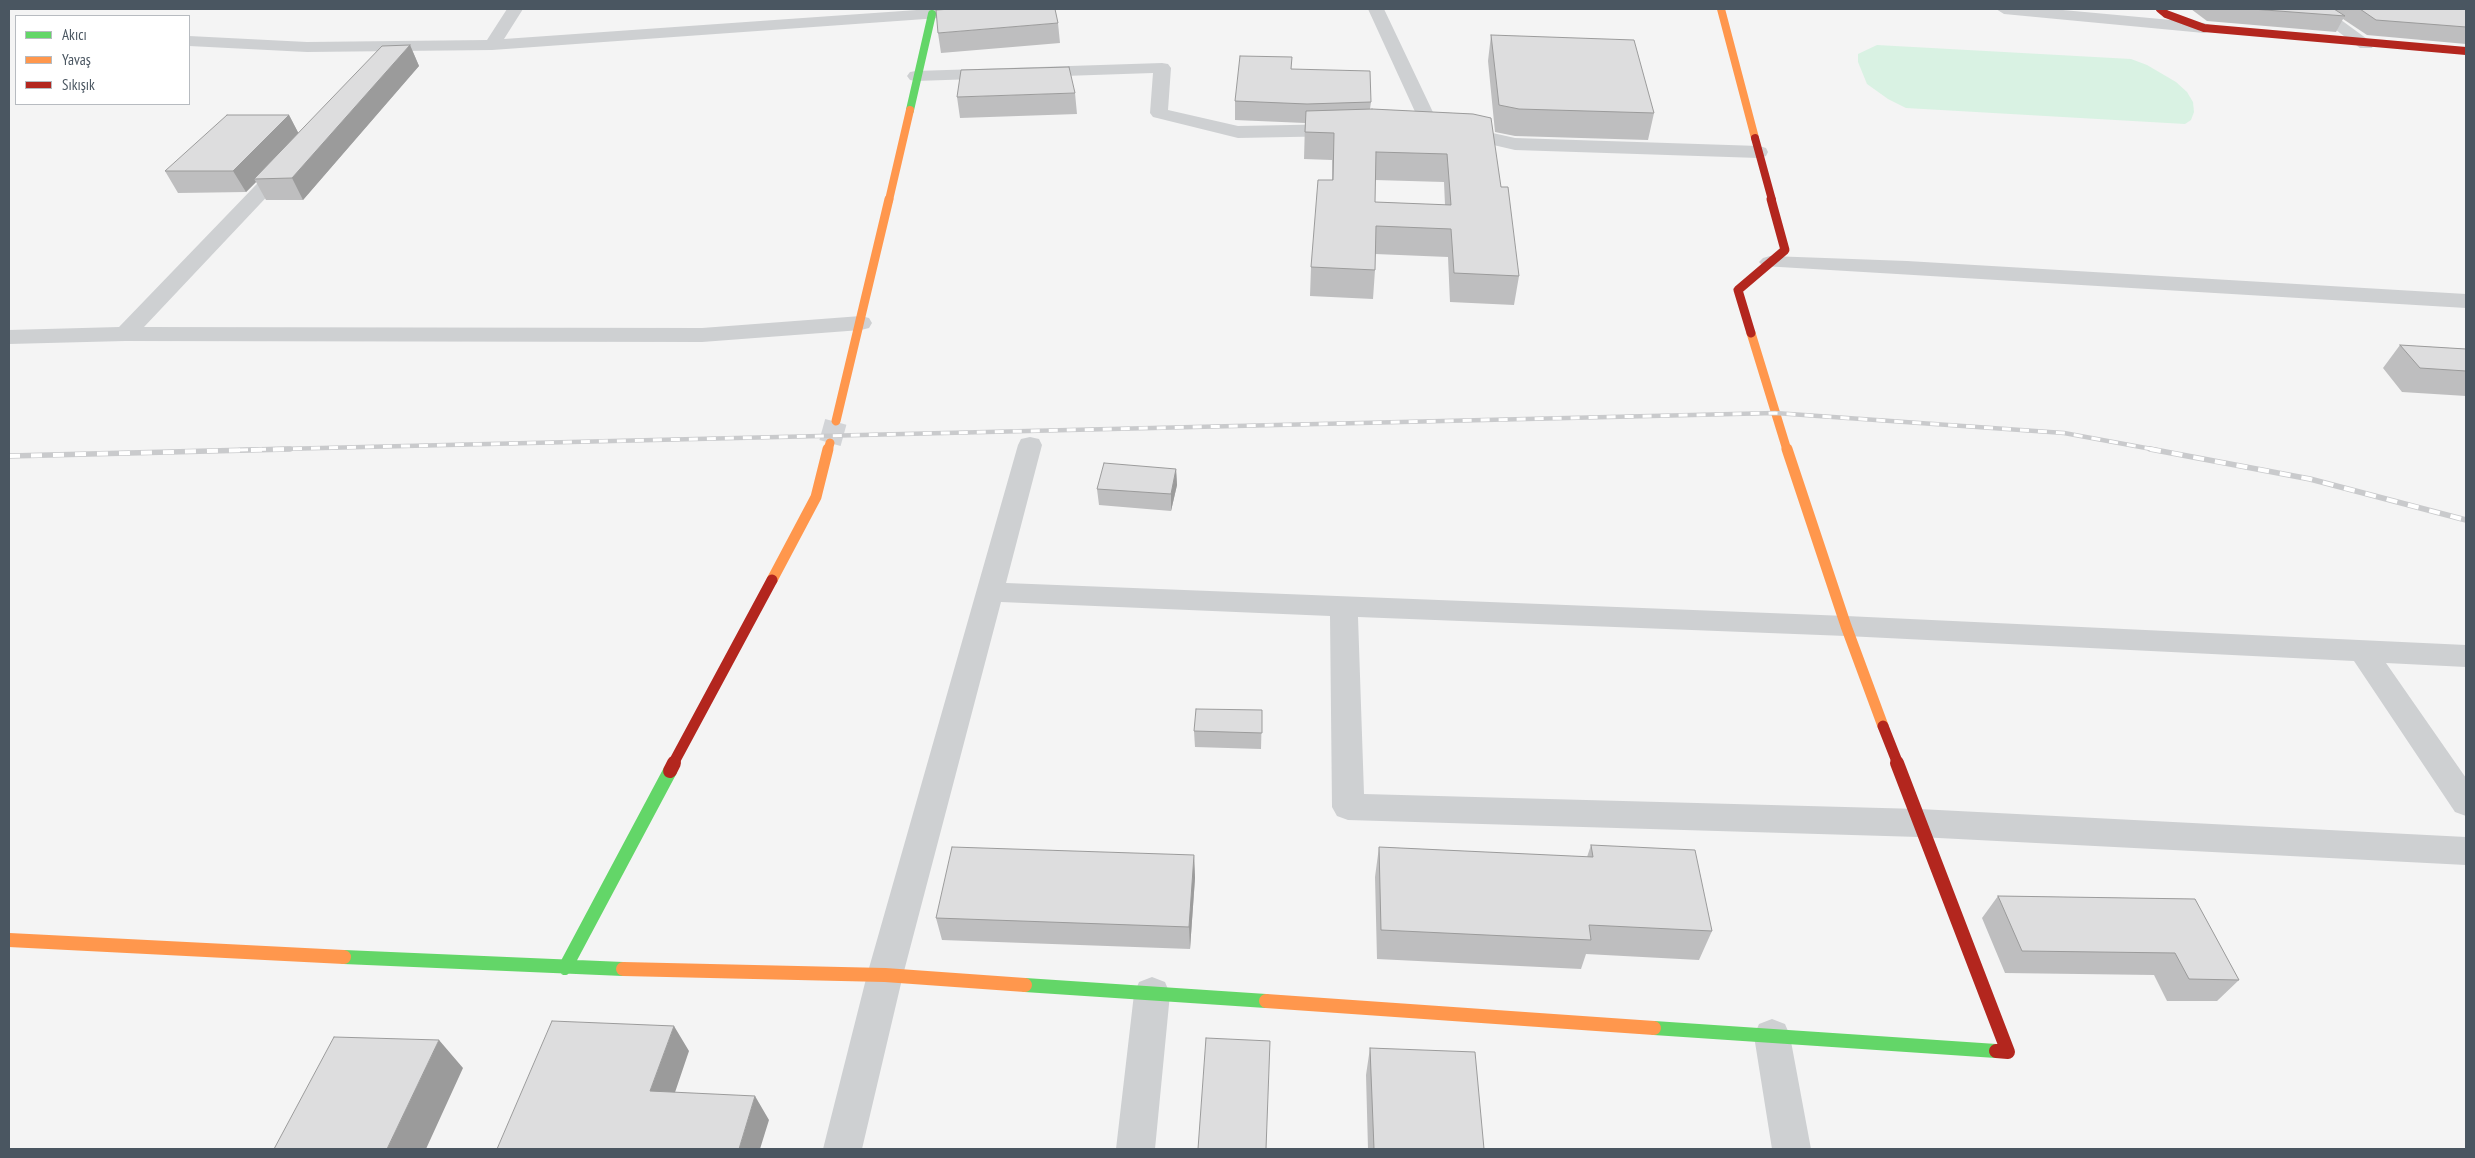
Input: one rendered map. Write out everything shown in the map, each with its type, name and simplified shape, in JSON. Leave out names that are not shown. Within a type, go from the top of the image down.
[{"type":"street","points":[[492,45],[515,9]]},
{"type":"street","points":[[190,41],[307,47],[492,45],[995,9]]},
{"type":"street","points":[[1376,9],[1431,128]]},
{"type":"street","points":[[9,940],[565,968],[885,975],[2008,1052],[1919,823],[1846,626],[1775,413],[1738,290],[1785,250],[1721,9]]},
{"type":"street","points":[[2004,9],[2466,52]]},
{"type":"street","points":[[2160,9],[2166,14],[2204,28]]},
{"type":"street","points":[[2180,9],[2204,28]]},
{"type":"street","points":[[2316,9],[2366,44]]},
{"type":"street","points":[[836,421],[861,322],[916,76],[932,14]]},
{"type":"street","points":[[378,68],[398,46]]},
{"type":"street","points":[[916,76],[1162,68],[1159,113],[1238,132],[1363,129]]},
{"type":"street","points":[[1412,128],[1431,128],[1470,133],[1516,144],[1759,152]]},
{"type":"street","points":[[125,334],[296,154]]},
{"type":"street","points":[[1770,262],[1907,267],[2466,302]]},
{"type":"street","points":[[9,337],[125,334],[702,335],[861,322]]},
{"type":"street","points":[[565,968],[816,497],[830,443]]},
{"type":"street","points":[[842,1149],[885,975],[1030,445]]},
{"type":"street","points":[[990,592],[1846,626],[2466,656]]},
{"type":"street","points":[[1344,606],[1348,806],[1919,823],[2466,851]]},
{"type":"street","points":[[2362,651],[2466,803]]},
{"type":"street","points":[[1135,1149],[1152,994]]},
{"type":"street","points":[[1772,1036],[1792,1149]]},
{"type":"green space","points":[[1877,45],[2131,59],[2147,65],[2176,82],[2187,92],[2193,102],[2194,112],[2191,120],[2185,124],[1906,108],[1888,99],[1867,84],[1858,62],[1858,54]]},
{"type":"building","points":[[1055,9],[1058,23],[938,33],[936,10]]},
{"type":"building","points":[[2252,9],[2334,9],[2345,16]]},
{"type":"building","points":[[2360,9],[2466,9],[2466,27],[2376,20]]},
{"type":"building","points":[[1491,35],[1634,40],[1654,113],[1519,109],[1499,105]]},
{"type":"building","points":[[410,45],[292,178],[254,179],[382,46]]},
{"type":"building","points":[[1240,56],[1292,57],[1291,69],[1370,71],[1371,102],[1307,104],[1235,101]]},
{"type":"building","points":[[1069,67],[1075,93],[957,97],[961,70]]},
{"type":"building","points":[[1372,109],[1473,114],[1491,118],[1501,187],[1508,187],[1519,276],[1454,273],[1451,229],[1376,226],[1375,270],[1311,267],[1318,180],[1333,180],[1334,133],[1305,132],[1306,111]],"holes":[[[1376,152],[1447,154],[1451,205],[1375,202]]]},
{"type":"building","points":[[227,115],[289,115],[233,171],[165,171]]},
{"type":"building","points":[[2400,345],[2466,349],[2466,371],[2420,368]]},
{"type":"building","points":[[1104,463],[1176,469],[1171,494],[1097,489]]},
{"type":"building","points":[[1196,709],[1262,710],[1262,733],[1194,731]]},
{"type":"building","points":[[1591,845],[1695,850],[1712,931],[1589,925],[1591,940],[1381,930],[1379,847],[1593,857]]},
{"type":"building","points":[[952,847],[1194,855],[1189,927],[936,918]]},
{"type":"building","points":[[1998,896],[2195,899],[2239,980],[2189,979],[2175,953],[2022,951]]},
{"type":"building","points":[[552,1021],[674,1026],[650,1091],[755,1096],[739,1149],[497,1149]]},
{"type":"building","points":[[334,1037],[439,1040],[387,1149],[274,1149]]},
{"type":"building","points":[[1206,1038],[1270,1041],[1266,1149],[1198,1149]]},
{"type":"building","points":[[1370,1048],[1475,1052],[1484,1149],[1374,1149]]},
{"type":"tunnel","points":[[830,443],[836,421]]},
{"type":"railway","points":[[239,450],[1775,413],[2064,433],[2157,450]]},
{"type":"railway","points":[[9,456],[290,449]]},
{"type":"railway","points":[[2150,449],[2310,479],[2466,520]]},
{"type":"traffic: fast","points":[[910,110],[932,14]]},
{"type":"traffic: fast","points":[[565,968],[670,771]]},
{"type":"traffic: fast","points":[[344,957],[623,969]]},
{"type":"traffic: fast","points":[[1025,985],[1266,1001]]},
{"type":"traffic: fast","points":[[1654,1028],[1996,1051]]},
{"type":"traffic: slow","points":[[1721,9],[1755,138]]},
{"type":"traffic: slow","points":[[836,421],[910,110]]},
{"type":"traffic: slow","points":[[1751,333],[1775,413],[1846,626],[1883,726]]},
{"type":"traffic: slow","points":[[772,580],[816,497],[830,443]]},
{"type":"traffic: slow","points":[[9,940],[344,957]]},
{"type":"traffic: slow","points":[[623,969],[885,975],[1025,985]]},
{"type":"traffic: slow","points":[[1266,1001],[1654,1028]]},
{"type":"traffic: jam","points":[[2160,9],[2166,14],[2204,28],[2466,51]]},
{"type":"traffic: jam","points":[[1751,333],[1738,290],[1785,250],[1755,138]]},
{"type":"traffic: jam","points":[[670,771],[772,580]]},
{"type":"traffic: jam","points":[[1883,726],[2008,1052],[1996,1051]]}]
